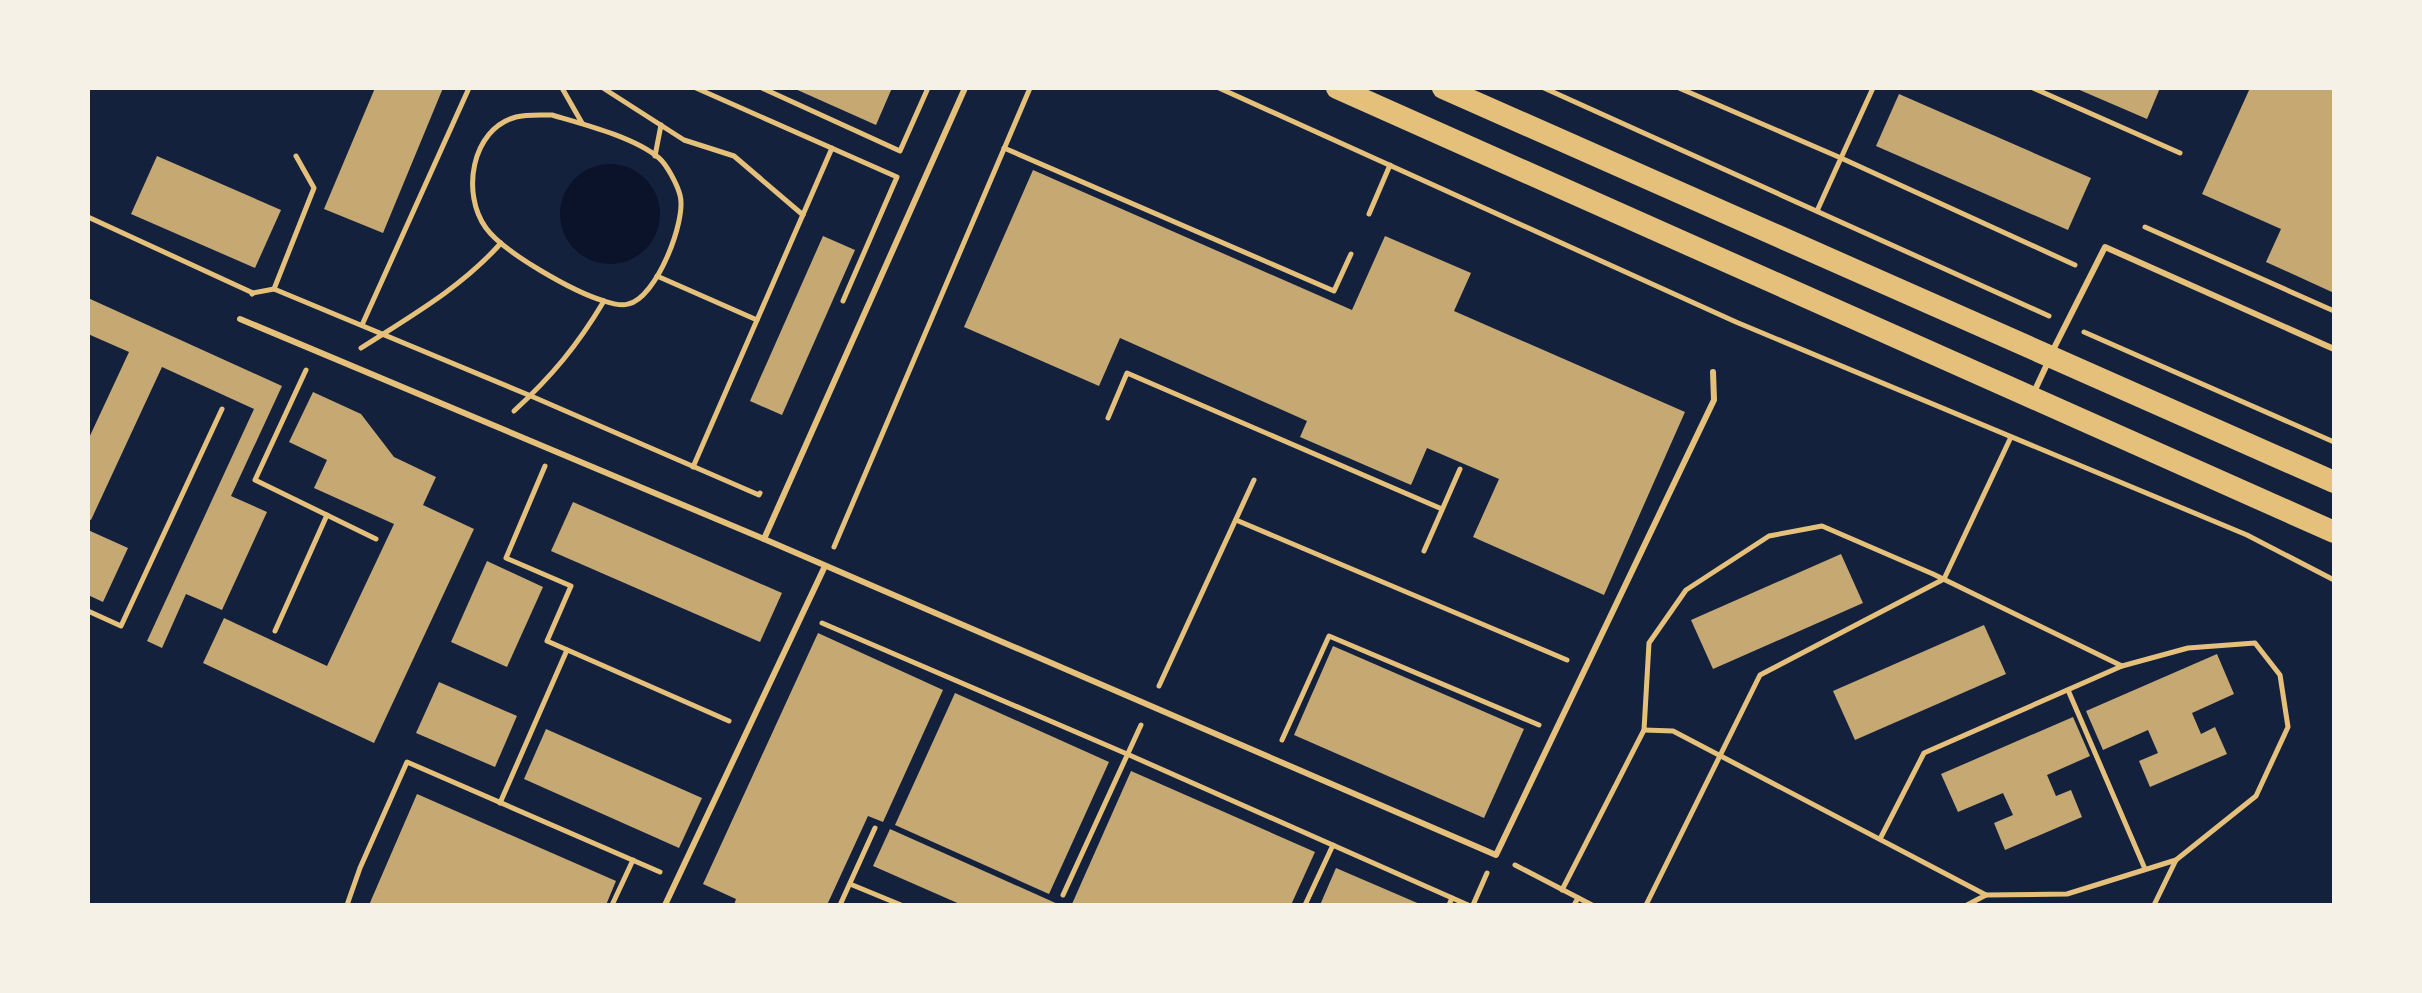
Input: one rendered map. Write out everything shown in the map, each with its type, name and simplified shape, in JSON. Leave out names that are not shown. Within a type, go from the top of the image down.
[{"type":"highway","points":[[1337,88],[2334,532]]},
{"type":"highway","points":[[1443,88],[2334,482]]},
{"type":"lane","points":[[764,539],[965,88]]},
{"type":"lane","points":[[2032,398],[2105,247],[2334,349]]},
{"type":"lane","points":[[240,319],[764,539],[1496,855],[1714,400],[1713,372]]},
{"type":"lane","points":[[665,905],[825,566]]},
{"type":"path","points":[[362,325],[469,88]]},
{"type":"path","points":[[562,88],[583,124]]},
{"type":"path","points":[[603,88],[684,140],[734,156],[803,215]]},
{"type":"path","points":[[696,88],[897,177],[840,307]]},
{"type":"path","points":[[762,88],[900,151],[928,88]]},
{"type":"path","points":[[825,566],[1030,88]]},
{"type":"path","points":[[1219,88],[1736,322],[2247,535],[2334,580]]},
{"type":"path","points":[[1544,88],[2334,442]]},
{"type":"path","points":[[1679,88],[2093,273]]},
{"type":"path","points":[[1817,211],[1873,88]]},
{"type":"path","points":[[2033,88],[2180,153]]},
{"type":"path","points":[[552,115],[583,124],[643,148],[660,159],[680,196],[680,219],[657,276],[641,298],[628,305],[604,301],[554,278],[511,252],[486,229],[474,207],[472,180],[479,150],[495,127],[516,116],[552,115]]},
{"type":"path","points":[[655,156],[661,125]]},
{"type":"path","points":[[693,467],[832,148]]},
{"type":"path","points":[[1004,148],[1334,291],[1351,254]]},
{"type":"path","points":[[274,289],[314,188],[296,156]]},
{"type":"path","points":[[1369,214],[1390,165]]},
{"type":"path","points":[[88,217],[253,293],[274,289],[759,495],[765,481]]},
{"type":"path","points":[[2145,227],[2334,311]]},
{"type":"path","points":[[340,361],[445,294],[480,266],[501,243]]},
{"type":"path","points":[[657,276],[757,320]]},
{"type":"path","points":[[240,319],[253,293]]},
{"type":"path","points":[[507,431],[515,411],[582,338],[604,301]]},
{"type":"path","points":[[315,351],[255,480],[376,539]]},
{"type":"path","points":[[1108,418],[1127,373],[1442,509]]},
{"type":"path","points":[[88,611],[121,626],[222,409]]},
{"type":"path","points":[[1646,905],[1760,675],[1944,579],[2011,437]]},
{"type":"path","points":[[552,450],[506,558],[571,586],[547,641],[748,730]]},
{"type":"path","points":[[1424,551],[1460,469]]},
{"type":"path","points":[[275,631],[327,515]]},
{"type":"path","points":[[1236,520],[1586,668]]},
{"type":"path","points":[[1562,890],[1644,730],[1649,643],[1686,590],[1769,536],[1822,526],[1944,579],[2122,666]]},
{"type":"path","points":[[802,615],[1470,905],[1489,869]]},
{"type":"path","points":[[1274,759],[1329,636],[1555,731]]},
{"type":"path","points":[[1880,839],[1924,753],[2122,666],[2188,648],[2255,643],[2280,675],[2288,727],[2256,796],[2176,860],[2067,894],[1986,895],[1967,905]]},
{"type":"path","points":[[500,803],[567,650]]},
{"type":"path","points":[[2068,690],[2145,869]]},
{"type":"path","points":[[1644,730],[1673,731],[1986,895]]},
{"type":"path","points":[[347,905],[407,762],[677,880]]},
{"type":"path","points":[[840,905],[875,828]]},
{"type":"path","points":[[1305,905],[1333,845]]},
{"type":"path","points":[[1496,855],[1592,905]]},
{"type":"path","points":[[612,905],[633,860]]},
{"type":"path","points":[[2154,905],[2176,860]]},
{"type":"path","points":[[850,884],[901,905]]},
{"type":"path","points":[[1449,905],[1452,898]]},
{"type":"path","points":[[1574,905],[1578,898]]},
{"type":"water","points":[[610,164],[629,168],[646,178],[656,195],[660,214],[656,233],[646,250],[629,260],[610,264],[591,260],[574,250],[564,233],[560,214],[564,195],[574,178],[591,168]]},
{"type":"building","points":[[375,88],[443,88],[383,233],[324,209]]},
{"type":"building","points":[[793,88],[892,88],[876,125]]},
{"type":"building","points":[[2075,88],[2160,88],[2147,119]]},
{"type":"building","points":[[2250,88],[2334,88],[2334,293],[2266,262],[2281,229],[2202,194]]},
{"type":"building","points":[[1899,94],[2091,178],[2068,230],[1876,146]]},
{"type":"building","points":[[157,156],[281,210],[255,268],[131,214]]},
{"type":"building","points":[[1033,170],[1352,310],[1385,236],[1471,273],[1454,311],[1685,412],[1604,595],[1473,537],[1499,479],[1427,448],[1411,485],[1300,437],[1307,421],[1120,338],[1099,386],[964,327]]},
{"type":"building","points":[[823,236],[855,250],[782,415],[750,401]]},
{"type":"building","points":[[88,298],[282,386],[231,496],[267,512],[222,610],[186,594],[162,648],[147,641],[254,409],[162,367],[91,520],[88,519],[88,440],[129,352],[88,334]]},
{"type":"building","points":[[313,392],[361,414],[394,457],[436,477],[423,505],[474,529],[374,743],[203,663],[224,618],[327,666],[394,524],[314,488],[327,460],[289,442]]},
{"type":"building","points":[[573,502],[782,593],[760,642],[551,551]]},
{"type":"building","points":[[88,530],[128,548],[103,602],[88,595]]},
{"type":"building","points":[[1841,554],[1863,603],[1713,669],[1691,620]]},
{"type":"building","points":[[487,561],[543,587],[507,667],[451,642]]},
{"type":"building","points":[[1984,625],[2006,674],[1855,740],[1833,691]]},
{"type":"building","points":[[818,633],[943,690],[883,822],[868,816],[827,905],[734,905],[736,899],[703,884]]},
{"type":"building","points":[[1333,646],[1524,729],[1484,818],[1294,735]]},
{"type":"building","points":[[2217,654],[2234,694],[2192,713],[2201,734],[2215,727],[2227,754],[2150,787],[2139,761],[2158,753],[2148,730],[2103,750],[2086,711]]},
{"type":"building","points":[[439,682],[517,716],[495,767],[416,733]]},
{"type":"building","points":[[955,693],[1109,762],[1049,894],[895,825]]},
{"type":"building","points":[[2073,717],[2090,756],[2047,775],[2056,796],[2071,790],[2082,817],[2005,850],[1994,823],[2013,815],[2003,793],[1958,812],[1941,774]]},
{"type":"building","points":[[546,729],[702,798],[679,848],[524,779]]},
{"type":"building","points":[[1131,771],[1315,852],[1291,905],[1072,904]]},
{"type":"building","points":[[417,794],[616,881],[606,905],[369,905]]},
{"type":"building","points":[[890,829],[1060,905],[962,905],[873,866]]},
{"type":"building","points":[[1336,868],[1422,905],[1320,905]]}]
